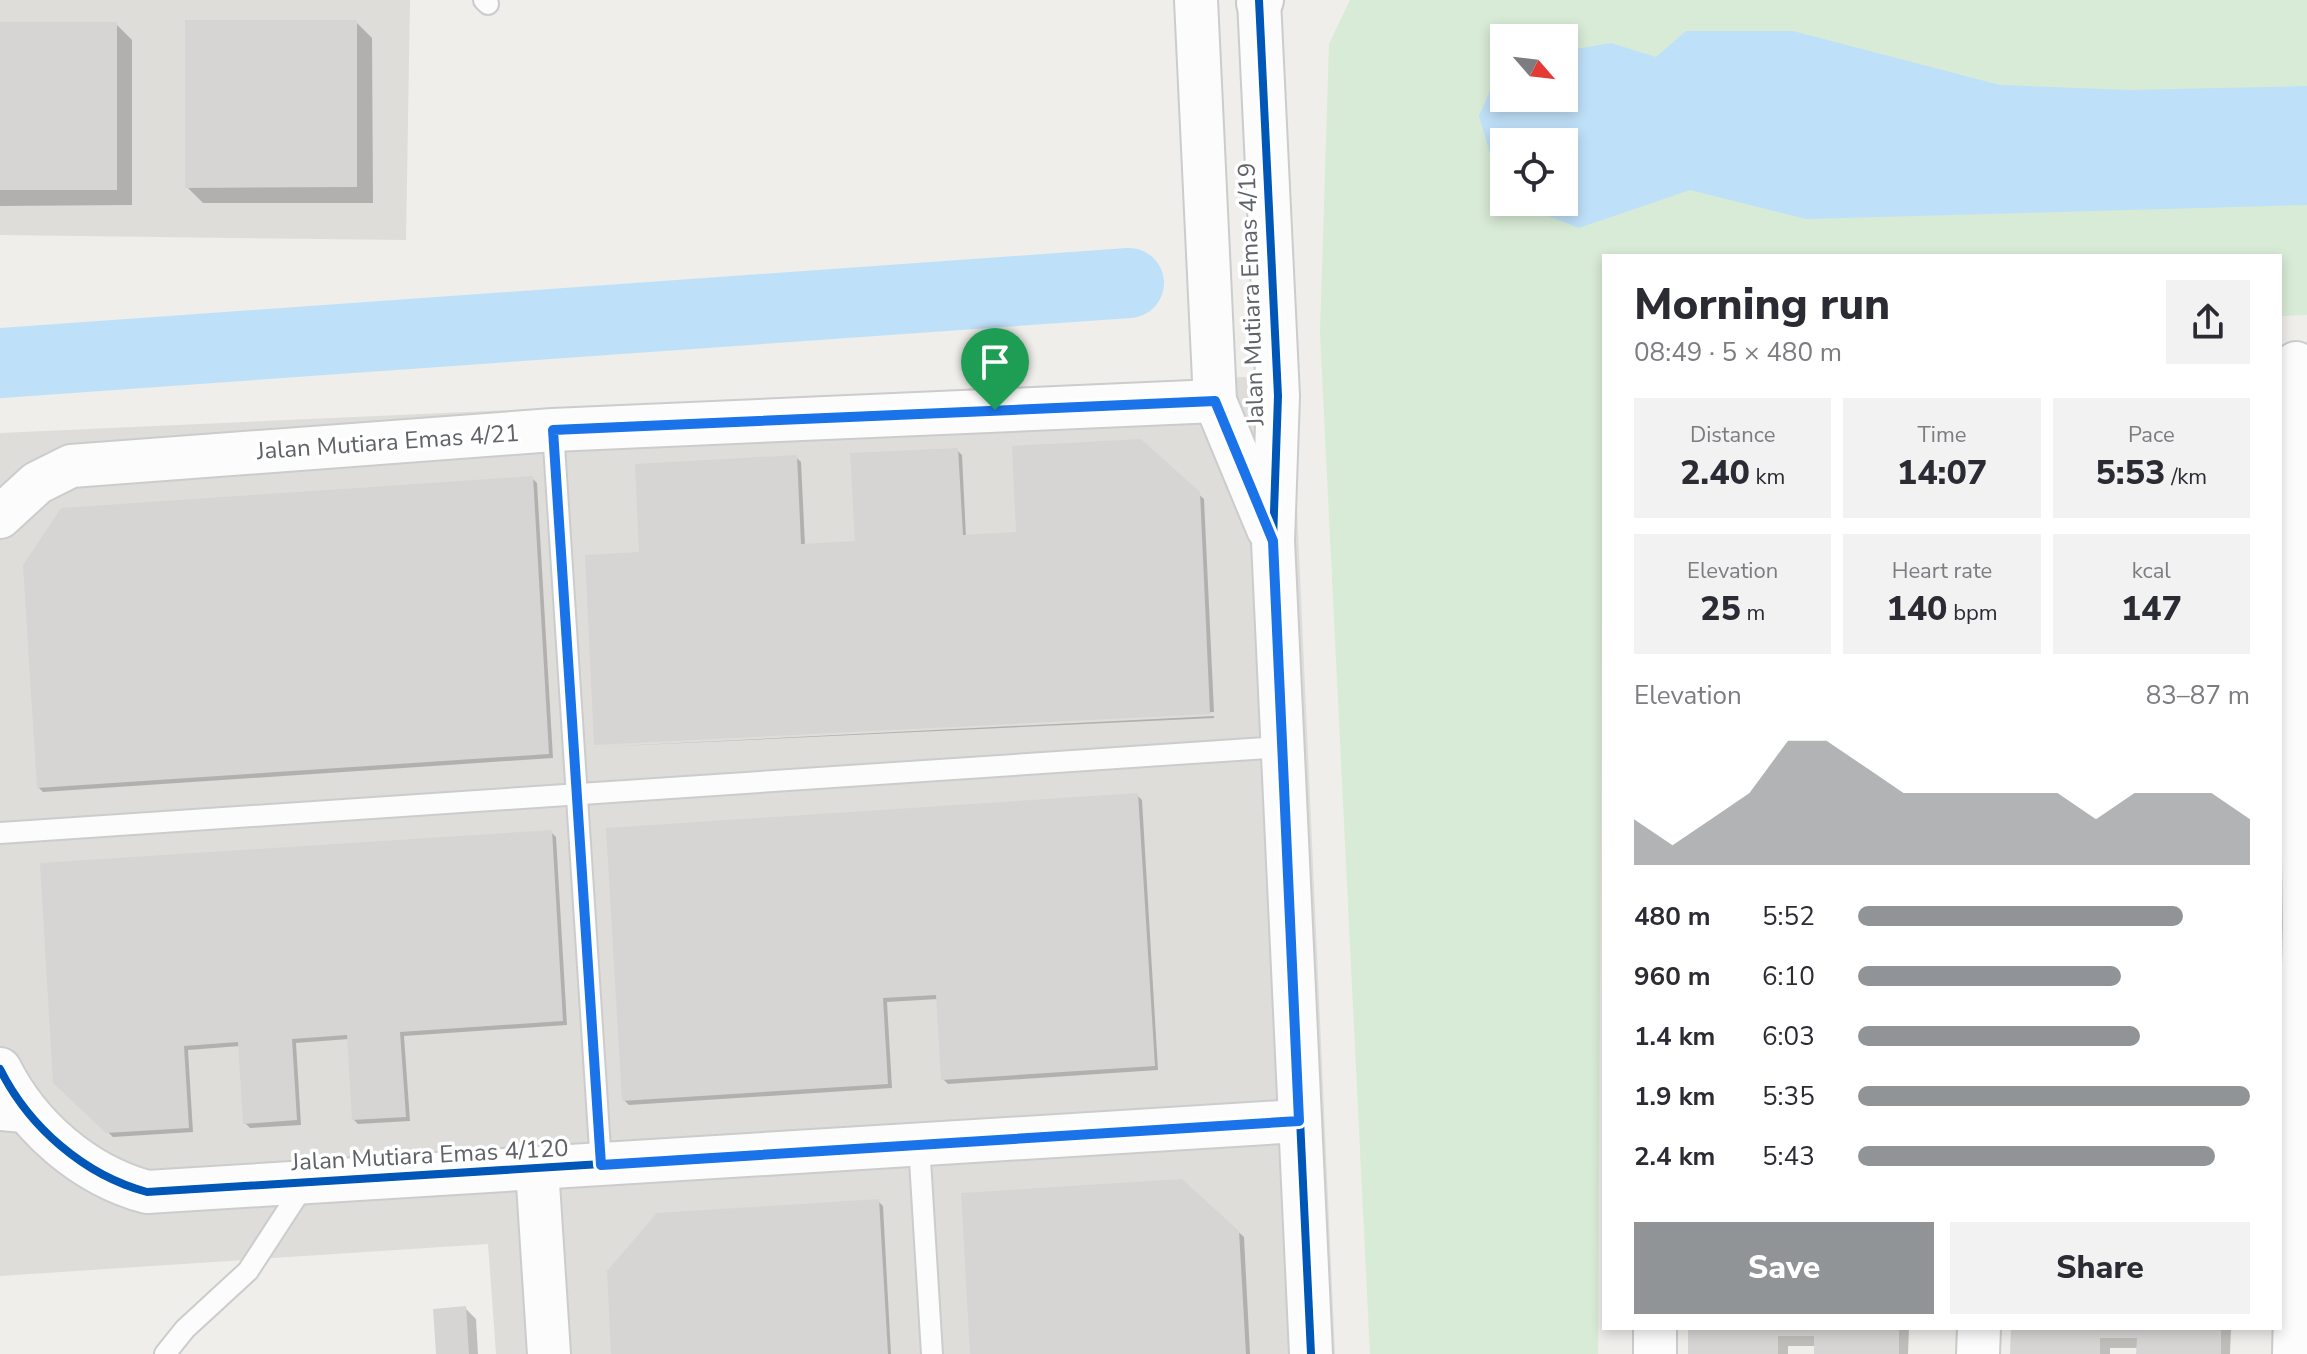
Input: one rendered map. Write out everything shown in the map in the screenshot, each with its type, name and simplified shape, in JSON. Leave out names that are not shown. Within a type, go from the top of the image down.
[{"type":"street","name":"Jalan Mutiara Emas 4/19","points":[[1196,0],[1215,401],[1273,541]]},
{"type":"street","name":"Jalan Mutiara Emas 4/19","points":[[1259,1],[1278,396],[1273,541],[1311,1354]]},
{"type":"street","points":[[2294,1354],[2296,363]]},
{"type":"street","name":"Jalan Mutiara Emas 4/21","points":[[3,513],[37,483],[71,466],[553,430],[1215,401]]},
{"type":"street","name":"Jalan Mutiara Emas 4/120","points":[[0,1069],[31,1129],[99,1173],[122,1185],[147,1192],[1299,1121]]},
{"type":"street","points":[[537,1168],[549,1354]]},
{"type":"street","points":[[1655,1330],[1655,1354]]},
{"type":"street","points":[[1978,1354],[1979,1330]]},
{"type":"lane","points":[[553,430],[601,1165]]},
{"type":"lane","points":[[0,833],[1281,747]]},
{"type":"lane","points":[[919,1144],[932,1354]]},
{"type":"lane","points":[[165,1354],[185,1329],[248,1271],[306,1182]]},
{"type":"shaded area","points":[[0,0],[410,0],[406,240],[0,235]]},
{"type":"shaded area","points":[[1291,375],[1335,1354],[496,1354],[488,1244],[0,1276],[0,433]]},
{"type":"green space","points":[[1350,0],[2307,0],[2307,315],[2282,316],[2282,254],[1602,254],[1598,1354],[1370,1354],[1320,333],[1329,44]]},
{"type":"water","points":[[1686,31],[1793,31],[2000,85],[2130,90],[2307,86],[2307,205],[1806,219],[1690,190],[1579,228],[1549,216],[1578,216],[1578,128],[1490,128],[1490,154],[1479,116],[1490,91],[1490,112],[1578,112],[1578,49],[1611,43],[1656,57]]},
{"type":"building","points":[[185,20],[357,20],[357,187],[185,188]]},
{"type":"building","points":[[0,22],[117,22],[117,190],[0,190]]},
{"type":"building","points":[[1141,439],[1200,492],[1210,714],[594,745],[585,555],[639,552],[635,464],[797,455],[801,544],[855,541],[850,453],[958,448],[963,535],[1016,532],[1012,446]]},
{"type":"building","points":[[533,476],[549,754],[37,788],[23,565],[61,508]]},
{"type":"building","points":[[1138,793],[1155,1066],[941,1080],[936,995],[883,998],[888,1084],[622,1101],[606,828]]},
{"type":"building","points":[[552,830],[563,1021],[400,1032],[406,1117],[352,1120],[347,1035],[292,1039],[297,1120],[243,1124],[238,1042],[184,1046],[189,1128],[106,1133],[53,1083],[40,863]]},
{"type":"building","points":[[1182,1179],[1239,1231],[1246,1354],[970,1354],[961,1193]]},
{"type":"building","points":[[879,1199],[888,1354],[611,1354],[607,1271],[657,1213]]},
{"type":"building","points":[[466,1306],[469,1354],[436,1354],[433,1309]]},
{"type":"building","points":[[1688,1330],[1899,1330],[1899,1354],[1814,1354],[1814,1336],[1778,1336],[1778,1354],[1688,1354]]},
{"type":"building","points":[[2011,1330],[2221,1330],[2221,1354],[2136,1354],[2137,1338],[2100,1338],[2100,1354],[2010,1354]]},
{"type":"waterway","points":[[0,363],[1129,283]]},
{"type":"cycle path","points":[[1259,0],[1278,396],[1273,541],[1311,1354]]},
{"type":"cycle path","points":[[0,1069],[26,1110],[61,1146],[102,1174],[147,1192],[1299,1121]]},
{"type":"route","points":[[1215,401],[1273,541],[1299,1121],[601,1165],[553,430],[995,410],[1215,401]]}]
